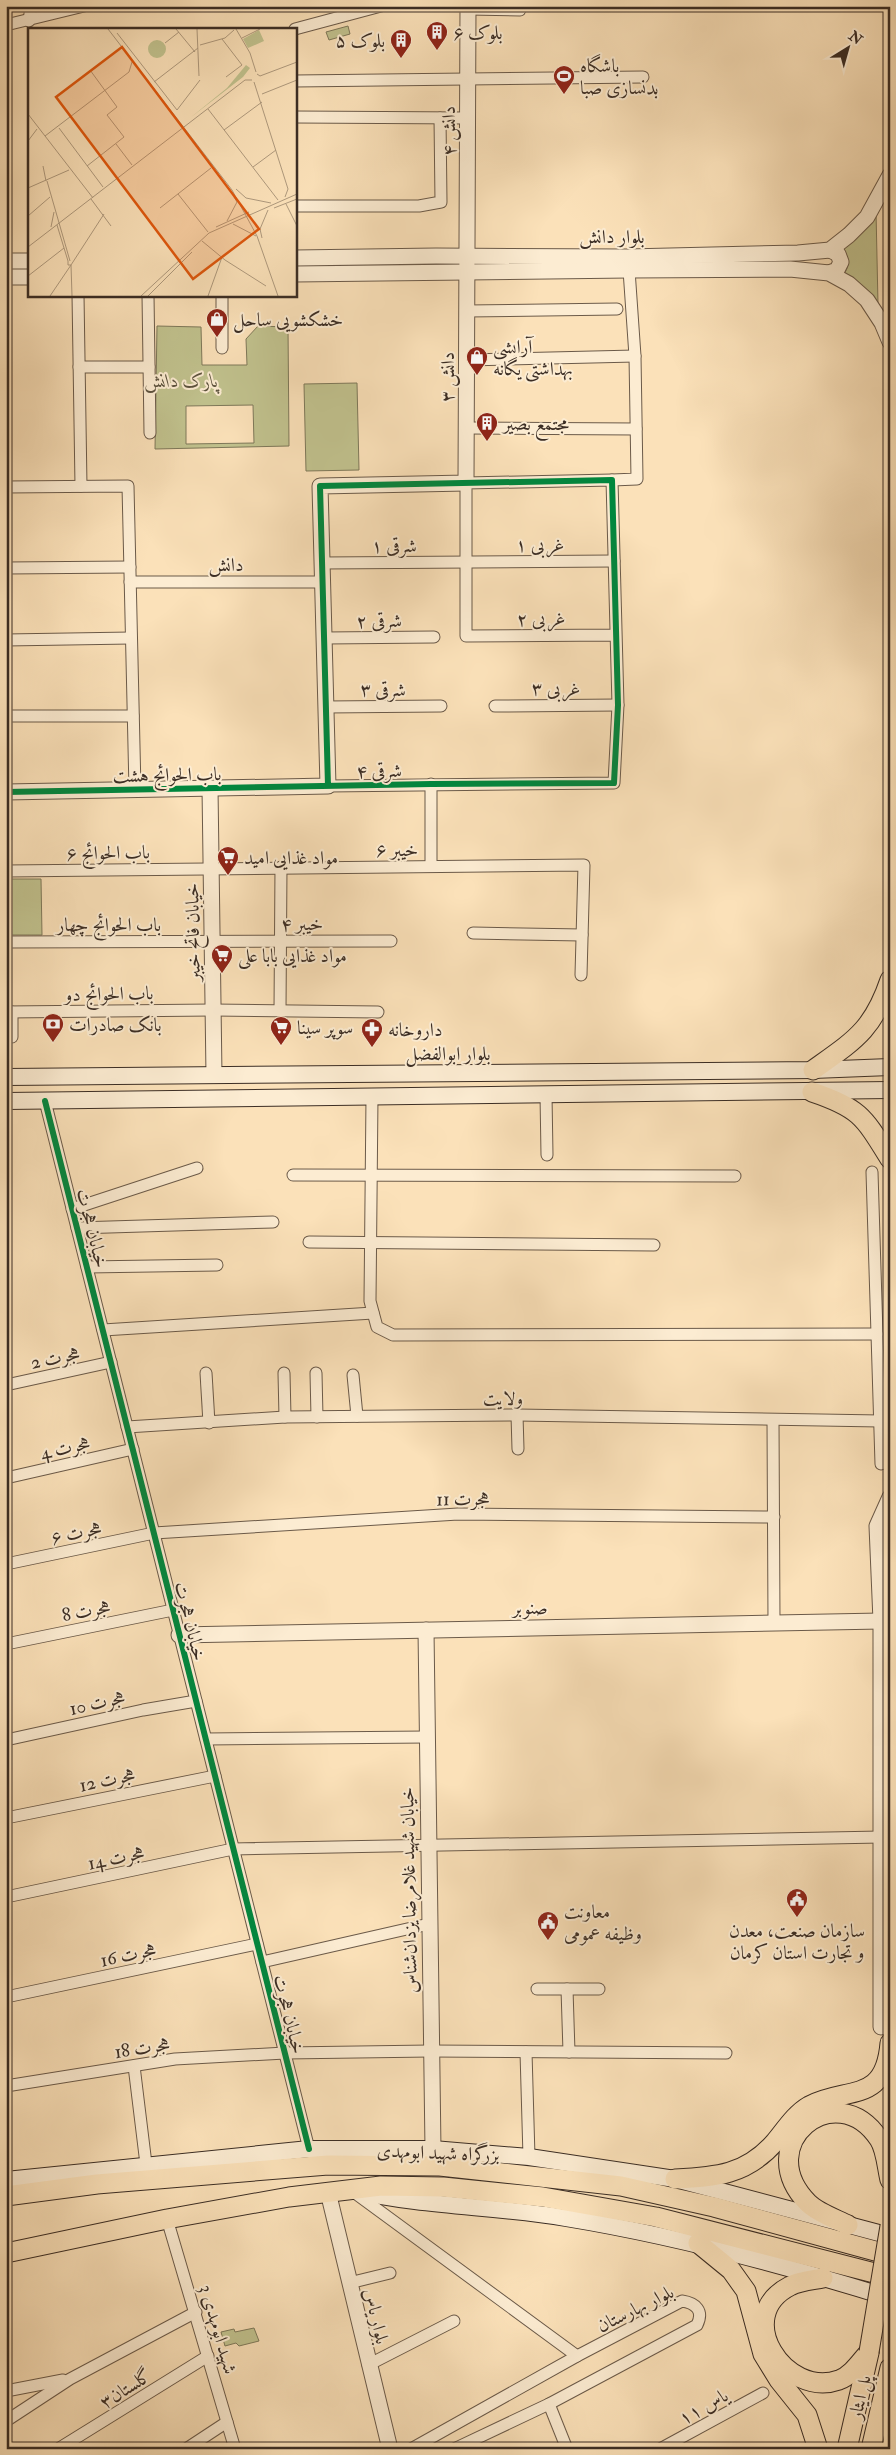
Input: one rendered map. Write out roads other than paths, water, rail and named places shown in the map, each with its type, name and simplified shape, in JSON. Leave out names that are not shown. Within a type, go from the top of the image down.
[{"type":"highway","points":[[813,1070],[847,1046],[871,1021],[880,1007],[890,980]]},
{"type":"highway","points":[[812,1092],[841,1102],[856,1112],[868,1125],[890,1159]]},
{"type":"highway","points":[[675,2179],[727,2175],[764,2154],[796,2116],[808,2107],[824,2100],[859,2092],[874,2083],[884,2072],[886,2035]]},
{"type":"highway","points":[[890,2180],[881,2141],[869,2126],[854,2117],[838,2112],[820,2115],[803,2125],[792,2141],[788,2154],[788,2169],[794,2185],[810,2205],[890,2255]]},
{"type":"highway","name":"بزرگراه شهید ابومهدی","points":[[7,2181],[97,2184],[328,2165],[440,2166],[621,2186],[714,2207],[856,2233]]},
{"type":"highway","points":[[97,2184],[113,2169]]},
{"type":"highway","name":"بزرگراه شهید ابومهدی","points":[[6,2253],[252,2203],[381,2186],[442,2187],[543,2197],[656,2217],[850,2276]]},
{"type":"highway","name":"پل ایثار","points":[[847,2449],[869,2352],[890,2226]]},
{"type":"highway","points":[[698,2243],[731,2270],[746,2291],[763,2354],[779,2380],[807,2415],[818,2449]]},
{"type":"highway","points":[[850,2276],[890,2278]]},
{"type":"highway","points":[[823,2278],[791,2285],[776,2294],[767,2308],[764,2319],[765,2332],[772,2355],[782,2366],[794,2374],[808,2380],[824,2382],[838,2380],[850,2374],[869,2352]]},
{"type":"highway","name":"پل ایثار","points":[[871,2449],[890,2368]]},
{"type":"main road","name":"بلوار ابوالفضل","points":[[6,1077],[813,1070],[890,1067]]},
{"type":"main road","points":[[509,1073],[509,1095]]},
{"type":"main road","points":[[6,1101],[890,1090]]},
{"type":"main road","name":"بزرگراه شهید ابومهدی","points":[[7,2181],[146,2164],[309,2149],[433,2149],[529,2156],[675,2179],[856,2233]]},
{"type":"main road","points":[[532,2176],[597,2167]]},
{"type":"main road","name":"بزرگراه شهید ابومهدی","points":[[352,2190],[390,2199],[565,2217],[698,2243],[823,2278],[850,2276]]},
{"type":"main road","points":[[856,2233],[890,2236]]},
{"type":"main road","points":[[850,2276],[890,2298]]},
{"type":"street","points":[[30,21],[31,6]]},
{"type":"street","points":[[6,25],[30,21],[84,6]]},
{"type":"street","points":[[296,29],[381,6]]},
{"type":"street","points":[[468,8],[520,10]]},
{"type":"street","name":"دانش ۴","points":[[467,272],[468,8]]},
{"type":"street","points":[[296,81],[642,77]]},
{"type":"street","points":[[296,117],[468,118]]},
{"type":"street","points":[[296,206],[419,206],[441,202],[440,118]]},
{"type":"street","points":[[829,273],[837,270],[841,262],[838,254],[830,250],[867,218],[890,175]]},
{"type":"street","name":"بلوار دانش","points":[[296,258],[628,257],[798,254],[830,250]]},
{"type":"street","points":[[6,261],[28,261]]},
{"type":"street","points":[[328,786],[320,486],[636,479],[634,356],[629,270]]},
{"type":"street","name":"بلوار دانش","points":[[296,274],[629,270],[790,270],[829,273],[849,284],[867,300],[882,322],[890,342]]},
{"type":"street","name":"دانش ۳","points":[[466,483],[467,272]]},
{"type":"street","points":[[6,277],[28,277]]},
{"type":"street","points":[[78,296],[81,486]]},
{"type":"street","points":[[148,296],[150,433]]},
{"type":"street","points":[[222,296],[222,348]]},
{"type":"street","points":[[467,311],[617,309]]},
{"type":"street","points":[[467,360],[634,356]]},
{"type":"street","points":[[79,367],[149,367]]},
{"type":"street","points":[[466,428],[636,429]]},
{"type":"street","points":[[612,480],[618,705]]},
{"type":"street","points":[[466,483],[466,562]]},
{"type":"street","points":[[6,487],[128,486],[135,790]]},
{"type":"street","name":"۱ غربی","points":[[466,562],[614,561]]},
{"type":"street","name":"۱ شرقی","points":[[322,563],[466,562]]},
{"type":"street","name":"۲ غربی","points":[[466,562],[466,636],[616,635]]},
{"type":"street","points":[[6,568],[130,567]]},
{"type":"street","name":"دانش","points":[[130,582],[323,582]]},
{"type":"street","name":"۲ شرقی","points":[[325,638],[434,636]]},
{"type":"street","points":[[6,640],[131,638]]},
{"type":"street","name":"۳ غربی","points":[[495,706],[618,705]]},
{"type":"street","name":"۴ شرقی","points":[[328,786],[614,783],[618,705]]},
{"type":"street","name":"۳ شرقی","points":[[326,707],[441,706]]},
{"type":"street","points":[[6,716],[133,716]]},
{"type":"street","points":[[430,866],[431,784]]},
{"type":"street","name":"باب الحوائج هشت","points":[[6,792],[328,786]]},
{"type":"street","name":"خیابان فاتح خیبر","points":[[210,788],[214,1075]]},
{"type":"street","name":"خیبر ۶","points":[[211,868],[584,865],[582,935]]},
{"type":"street","points":[[280,1010],[281,867]]},
{"type":"street","name":"باب الحوائج ۶","points":[[6,871],[211,868]]},
{"type":"street","points":[[474,933],[582,935],[581,975]]},
{"type":"street","name":"خیبر ۴","points":[[212,941],[391,941]]},
{"type":"street","name":"باب الحوائج چهار","points":[[6,942],[212,941]]},
{"type":"street","name":"باب الحوائج دو","points":[[9,1012],[213,1010],[378,1012]]},
{"type":"street","points":[[9,1012],[12,1037]]},
{"type":"street","points":[[546,1095],[547,1155]]},
{"type":"street","points":[[372,1097],[370,1301],[377,1327],[393,1335],[877,1334]]},
{"type":"street","name":"خیابان هجرت","points":[[45,1101],[309,2149]]},
{"type":"street","points":[[72,1209],[197,1168]]},
{"type":"street","points":[[872,1172],[881,1464]]},
{"type":"street","points":[[294,1175],[735,1176]]},
{"type":"street","points":[[77,1228],[273,1222]]},
{"type":"street","points":[[309,1242],[654,1246]]},
{"type":"street","points":[[87,1268],[217,1265]]},
{"type":"street","points":[[103,1330],[373,1313]]},
{"type":"street","name":"هجرت 2","points":[[7,1383],[111,1362]]},
{"type":"street","points":[[206,1372],[209,1423]]},
{"type":"street","points":[[284,1373],[285,1417]]},
{"type":"street","points":[[316,1374],[318,1417]]},
{"type":"street","points":[[353,1375],[357,1416]]},
{"type":"street","points":[[517,1415],[518,1449]]},
{"type":"street","name":"ولایت","points":[[127,1427],[285,1417],[357,1416],[517,1415],[880,1421]]},
{"type":"street","points":[[773,1420],[774,1622]]},
{"type":"street","name":"هجرت 4","points":[[6,1478],[132,1449]]},
{"type":"street","points":[[886,2035],[882,1837],[881,1621],[884,1563],[877,1526],[890,1497]]},
{"type":"street","name":"هجرت 11","points":[[154,1533],[458,1514],[774,1517]]},
{"type":"street","name":"هجرت ۶","points":[[6,1564],[154,1533]]},
{"type":"street","name":"هجرت 8","points":[[6,1644],[173,1610]]},
{"type":"street","name":"صنوبر","points":[[179,1635],[881,1621]]},
{"type":"street","name":"خیابان شهید غلامرضا یزدان‌شناس","points":[[426,1630],[430,2052],[433,2149]]},
{"type":"street","name":"هجرت 10","points":[[6,1740],[143,1710],[196,1701]]},
{"type":"street","points":[[206,1739],[427,1737]]},
{"type":"street","name":"هجرت 12","points":[[6,1818],[215,1776]]},
{"type":"street","name":"هجرت 14","points":[[6,1897],[233,1849],[882,1837]]},
{"type":"street","points":[[262,1962],[429,1924]]},
{"type":"street","name":"هجرت 16","points":[[6,1997],[257,1944]]},
{"type":"street","points":[[537,1989],[600,1990]]},
{"type":"street","points":[[567,1989],[569,2052]]},
{"type":"street","points":[[526,2052],[529,2156]]},
{"type":"street","name":"هجرت 18","points":[[6,2086],[175,2058],[285,2053],[726,2053]]},
{"type":"street","points":[[134,2066],[146,2164]]},
{"type":"street","points":[[352,2190],[577,2356]]},
{"type":"street","name":"بلوار یاس","points":[[328,2192],[368,2365],[390,2449]]},
{"type":"street","name":"شهید ابومهدی 3","points":[[167,2219],[235,2449]]},
{"type":"street","points":[[349,2284],[390,2273]]},
{"type":"street","name":"بلوار بهارستان","points":[[411,2449],[577,2356],[682,2301],[693,2304],[700,2313],[697,2325],[549,2404],[454,2449]]},
{"type":"street","points":[[6,2420],[70,2379],[196,2312]]},
{"type":"street","points":[[368,2365],[454,2321]]},
{"type":"street","name":"گلستان۳","points":[[58,2449],[208,2356]]},
{"type":"street","points":[[6,2391],[70,2379]]},
{"type":"street","name":"یاس ۱۱","points":[[660,2449],[763,2393]]},
{"type":"street","points":[[549,2404],[566,2449]]},
{"type":"street","points":[[186,2449],[227,2422]]},
{"type":"place","name":"بلوک ۶","points":[[437,51]]},
{"type":"place","name":"بلوک ۵","points":[[401,59]]},
{"type":"place","name":"باشگاه بدنسازی صبا","points":[[564,95]]},
{"type":"place","name":"خشکشویی ساحل","points":[[217,338]]},
{"type":"place","name":"آرایشی بهداشتی یگانه","points":[[477,376]]},
{"type":"place","name":"مجتمع بصیر","points":[[487,442]]},
{"type":"place","name":"مواد غذایی امید","points":[[228,876]]},
{"type":"place","name":"مواد غذایی بابا علی","points":[[222,974]]},
{"type":"place","name":"بانک صادرات","points":[[53,1043]]},
{"type":"place","name":"سوپر سینا","points":[[281,1046]]},
{"type":"place","name":"داروخانه","points":[[372,1048]]},
{"type":"place","name":"سازمان صنعت، معدن و تجارت استان کرمان","points":[[797,1918]]},
{"type":"place","name":"معاونت وظیفه عمومی","points":[[548,1941]]},
{"type":"park label","name":"پارک دانش","points":[[181,380]]}]
